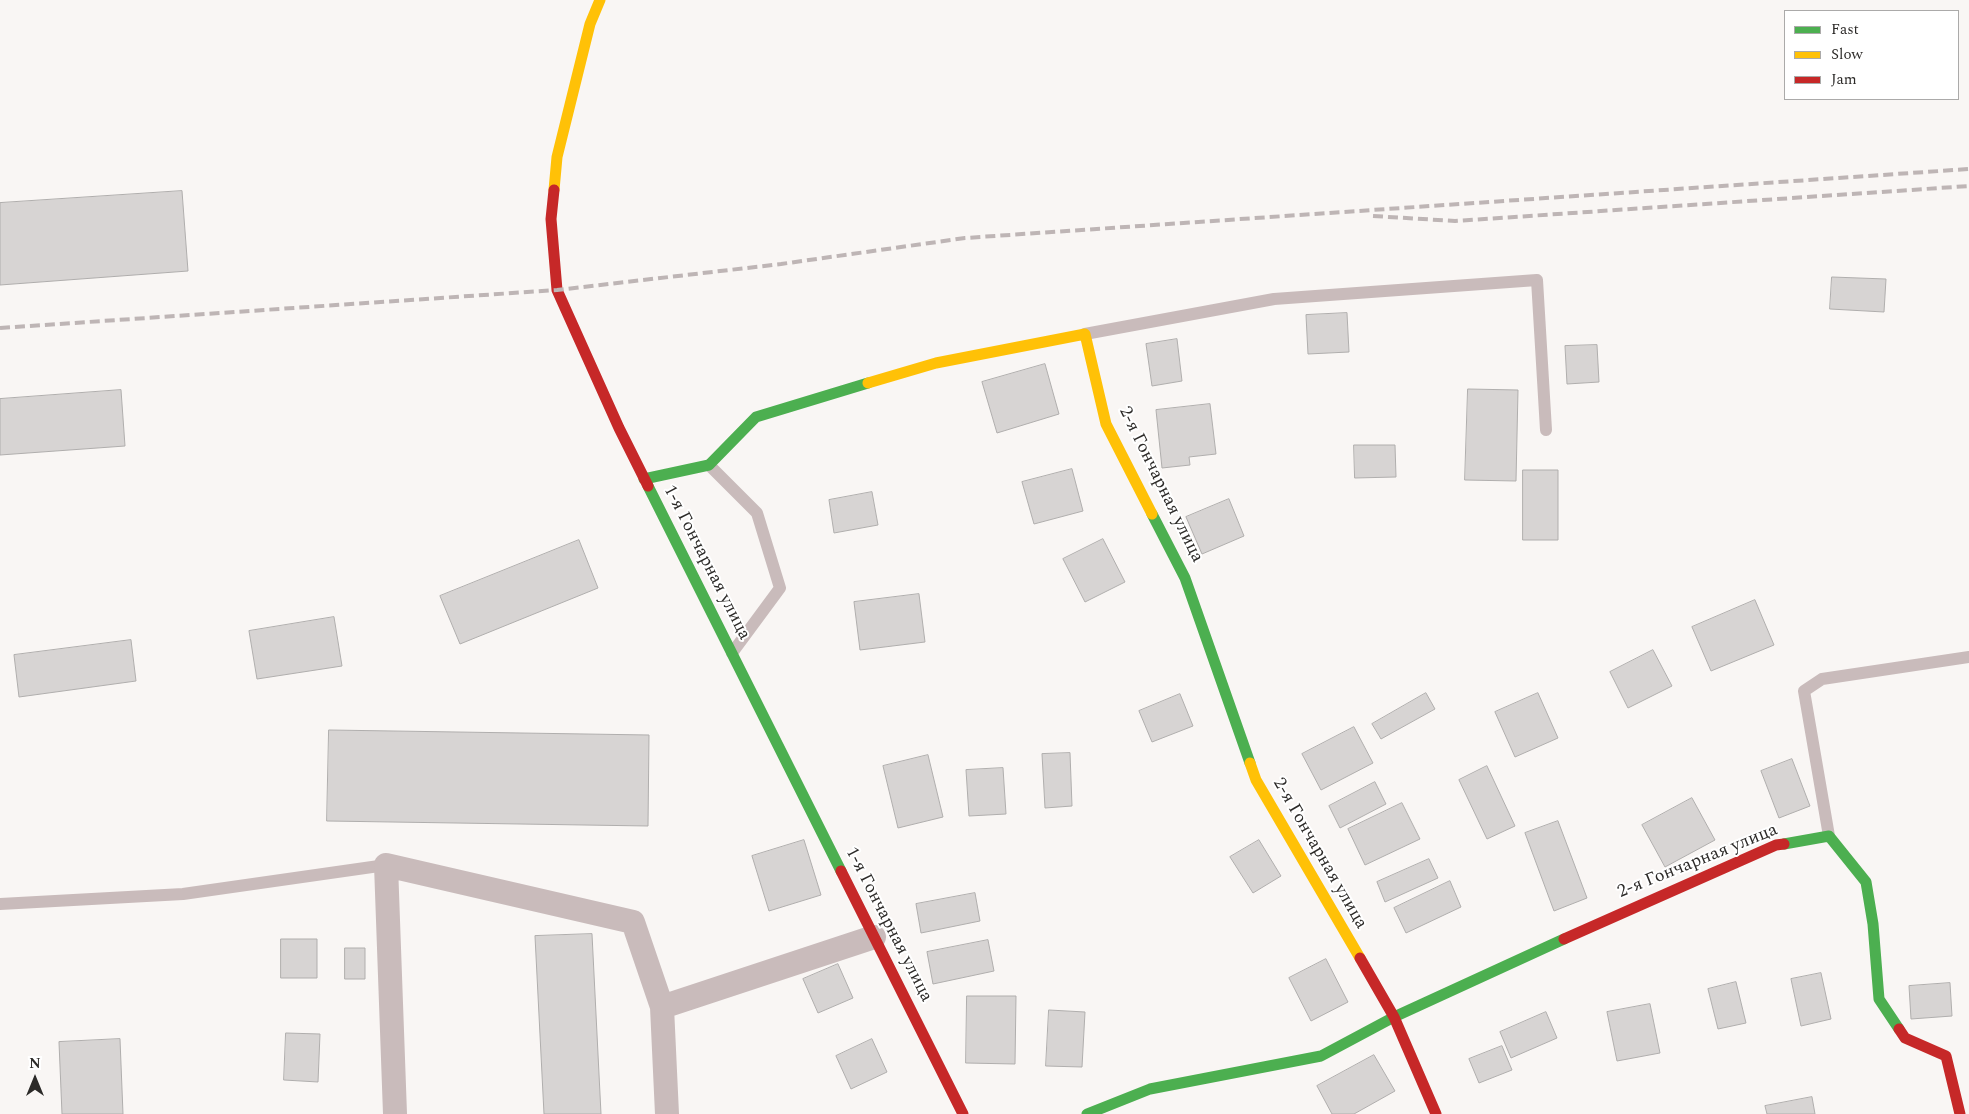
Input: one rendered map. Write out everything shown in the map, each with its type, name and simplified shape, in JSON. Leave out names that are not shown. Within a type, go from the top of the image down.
[{"type":"street","name":"1-я Гончарная улица","points":[[600,0],[590,24],[557,157],[551,219],[557,290],[644,479],[963,1114]]},
{"type":"street","points":[[644,479],[709,465],[756,417],[936,363],[1085,334]]},
{"type":"street","name":"2-я Гончарная улица","points":[[1085,334],[1106,424],[1185,578],[1256,780],[1394,1018],[1436,1114]]},
{"type":"street","points":[[1829,836],[1866,882],[1873,924],[1878,999],[1905,1038],[1946,1056],[1960,1114]]},
{"type":"street","name":"2-я Гончарная улица","points":[[1087,1114],[1150,1089],[1321,1056],[1394,1018],[1603,921],[1776,845],[1829,836]]},
{"type":"street","points":[[395,1114],[386,865],[633,922],[662,1007],[667,1114]]},
{"type":"street","points":[[662,1007],[874,937]]},
{"type":"lane","points":[[1085,334],[1274,299],[1537,280],[1546,430]]},
{"type":"lane","points":[[709,465],[757,514],[780,588],[732,653]]},
{"type":"lane","points":[[1829,836],[1804,691],[1822,679],[1969,657]]},
{"type":"lane","points":[[0,904],[183,894],[386,865]]},
{"type":"building","points":[[182,191],[188,271],[0,285],[0,203]]},
{"type":"building","points":[[1832,277],[1886,279],[1884,312],[1830,309]]},
{"type":"building","points":[[1347,313],[1349,352],[1308,354],[1306,315]]},
{"type":"building","points":[[1177,339],[1182,381],[1152,386],[1146,344]]},
{"type":"building","points":[[1597,345],[1599,382],[1567,384],[1565,346]]},
{"type":"building","points":[[1045,364],[1059,414],[997,433],[982,382]]},
{"type":"building","points":[[1468,389],[1518,390],[1516,481],[1465,480]]},
{"type":"building","points":[[121,390],[125,446],[0,455],[0,399]]},
{"type":"building","points":[[1210,404],[1216,454],[1189,457],[1190,465],[1162,468],[1156,410]]},
{"type":"building","points":[[1354,445],[1395,445],[1396,477],[1355,478]]},
{"type":"building","points":[[1072,469],[1083,511],[1034,524],[1022,482]]},
{"type":"building","points":[[1523,470],[1558,470],[1558,540],[1523,540]]},
{"type":"building","points":[[872,492],[878,525],[834,533],[829,500]]},
{"type":"building","points":[[1229,499],[1244,536],[1202,554],[1186,517]]},
{"type":"building","points":[[1103,539],[1125,582],[1085,602],[1063,559]]},
{"type":"building","points":[[579,540],[598,588],[460,644],[440,596]]},
{"type":"building","points":[[919,594],[925,642],[860,650],[854,602]]},
{"type":"building","points":[[1755,600],[1774,645],[1711,671],[1692,627]]},
{"type":"building","points":[[334,617],[342,666],[257,679],[249,631]]},
{"type":"building","points":[[131,640],[136,681],[19,697],[14,655]]},
{"type":"building","points":[[1653,650],[1672,686],[1628,708],[1610,672]]},
{"type":"building","points":[[1426,693],[1435,709],[1381,739],[1372,724]]},
{"type":"building","points":[[1538,693],[1558,738],[1515,757],[1495,712]]},
{"type":"building","points":[[1180,694],[1193,726],[1152,742],[1139,711]]},
{"type":"building","points":[[1354,727],[1373,763],[1321,790],[1302,754]]},
{"type":"building","points":[[329,730],[649,735],[648,826],[327,821]]},
{"type":"building","points":[[1070,753],[1072,806],[1045,808],[1042,754]]},
{"type":"building","points":[[928,755],[943,817],[898,828],[883,766]]},
{"type":"building","points":[[1792,759],[1810,806],[1779,818],[1761,771]]},
{"type":"building","points":[[1487,766],[1515,826],[1487,839],[1459,780]]},
{"type":"building","points":[[1003,768],[1006,814],[969,816],[966,770]]},
{"type":"building","points":[[1375,782],[1386,804],[1340,828],[1329,806]]},
{"type":"building","points":[[1692,798],[1715,840],[1665,867],[1642,825]]},
{"type":"building","points":[[1402,803],[1420,839],[1365,865],[1348,829]]},
{"type":"building","points":[[1558,821],[1587,898],[1554,911],[1525,833]]},
{"type":"building","points":[[804,840],[821,895],[769,911],[752,856]]},
{"type":"building","points":[[1259,840],[1281,876],[1253,893],[1230,857]]},
{"type":"building","points":[[1429,859],[1438,878],[1385,902],[1377,882]]},
{"type":"building","points":[[1450,881],[1461,907],[1406,933],[1394,908]]},
{"type":"building","points":[[975,893],[980,921],[921,933],[916,904]]},
{"type":"building","points":[[592,934],[601,1114],[544,1114],[535,936]]},
{"type":"building","points":[[281,939],[317,939],[317,978],[281,978]]},
{"type":"building","points":[[988,940],[994,971],[933,984],[927,952]]},
{"type":"building","points":[[345,948],[365,948],[365,979],[345,979]]},
{"type":"building","points":[[1326,959],[1348,1002],[1311,1021],[1289,978]]},
{"type":"building","points":[[838,964],[853,998],[818,1013],[803,979]]},
{"type":"building","points":[[1821,973],[1831,1019],[1801,1026],[1791,979]]},
{"type":"building","points":[[1736,982],[1746,1023],[1718,1029],[1708,989]]},
{"type":"building","points":[[1950,983],[1952,1016],[1911,1019],[1909,986]]},
{"type":"building","points":[[967,996],[1016,996],[1015,1064],[966,1063]]},
{"type":"building","points":[[1650,1004],[1660,1053],[1617,1061],[1607,1012]]},
{"type":"building","points":[[1049,1010],[1085,1012],[1082,1067],[1046,1066]]},
{"type":"building","points":[[1546,1012],[1557,1038],[1511,1058],[1500,1032]]},
{"type":"building","points":[[286,1033],[320,1034],[318,1082],[284,1080]]},
{"type":"building","points":[[120,1039],[123,1114],[62,1114],[59,1042]]},
{"type":"building","points":[[872,1039],[887,1072],[851,1089],[836,1056]]},
{"type":"building","points":[[1502,1046],[1512,1070],[1479,1083],[1469,1059]]},
{"type":"building","points":[[1374,1055],[1395,1091],[1354,1114],[1332,1114],[1317,1086]]},
{"type":"building","points":[[1812,1097],[1815,1114],[1767,1114],[1765,1106]]},
{"type":"railway","points":[[0,328],[557,290],[781,264],[965,238],[1969,169]]},
{"type":"railway","points":[[1373,216],[1455,221],[1969,186]]},
{"type":"traffic: fast","points":[[644,479],[709,465],[756,417],[868,383]]},
{"type":"traffic: fast","points":[[648,486],[841,871]]},
{"type":"traffic: fast","points":[[1152,514],[1185,578],[1250,763]]},
{"type":"traffic: fast","points":[[1784,844],[1829,836],[1866,882],[1873,924],[1879,999],[1899,1029]]},
{"type":"traffic: fast","points":[[1087,1114],[1150,1089],[1321,1056],[1394,1017],[1564,939]]},
{"type":"traffic: slow","points":[[554,190],[557,157],[590,24],[600,0]]},
{"type":"traffic: slow","points":[[868,383],[936,363],[1085,334],[1106,424],[1152,514]]},
{"type":"traffic: slow","points":[[1250,763],[1256,780],[1360,958]]},
{"type":"traffic: jam","points":[[554,190],[551,219],[557,290],[619,428],[648,486]]},
{"type":"traffic: jam","points":[[1564,939],[1776,845],[1784,844]]},
{"type":"traffic: jam","points":[[841,871],[963,1114]]},
{"type":"traffic: jam","points":[[1360,958],[1394,1017],[1436,1114]]},
{"type":"traffic: jam","points":[[1899,1029],[1905,1038],[1946,1056],[1960,1114]]}]
